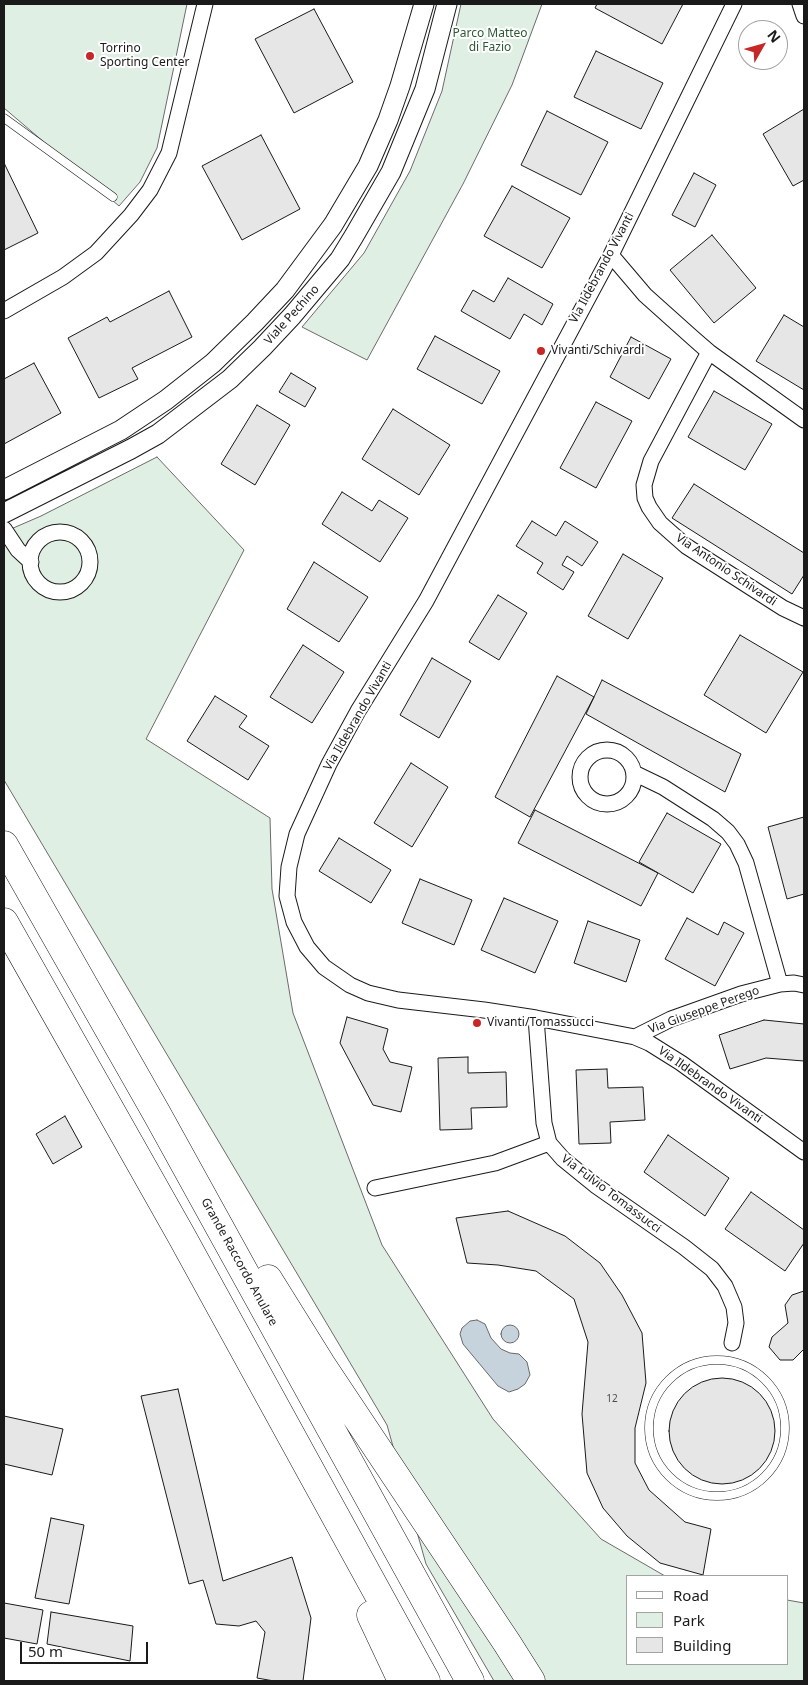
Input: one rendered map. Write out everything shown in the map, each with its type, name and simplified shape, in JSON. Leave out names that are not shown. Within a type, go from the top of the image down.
[{"type":"highway","name":"Grande Raccordo Anulare","points":[[4,845],[157,1114],[470,1681]]},
{"type":"highway","points":[[4,922],[181,1235],[426,1681]]},
{"type":"highway","points":[[157,1114],[231,1220],[321,1364],[531,1681]]},
{"type":"highway","points":[[335,1515],[366,1603],[402,1681]]},
{"type":"street","points":[[4,311],[64,277],[96,253],[131,215],[150,190],[162,169],[171,146],[205,4]]},
{"type":"street","name":"Viale Pechino","points":[[4,490],[121,430],[166,400],[213,363],[256,322],[285,290],[333,225],[370,161],[400,86],[424,4]]},
{"type":"street","name":"Viale Pechino","points":[[4,514],[131,449],[169,426],[230,379],[292,316],[340,258],[388,177],[425,89],[447,4]]},
{"type":"street","name":"Via Ildebrando Vivanti","points":[[734,4],[610,255],[426,601],[358,711],[329,764],[297,834],[288,874],[288,904],[299,934],[320,963],[350,985],[368,993],[398,1000],[536,1018],[635,1037],[668,1054],[804,1152]]},
{"type":"street","points":[[800,4],[804,16]]},
{"type":"street","points":[[610,255],[658,308],[709,352],[804,420]]},
{"type":"street","name":"Via Antonio Schivardi","points":[[709,352],[651,461],[644,485],[645,498],[656,518],[686,546],[783,608],[804,618]]},
{"type":"street","points":[[4,529],[15,546],[31,562]]},
{"type":"street","points":[[634,773],[663,787],[713,819],[728,832],[737,844],[746,864],[780,984]]},
{"type":"street","name":"Via Giuseppe Perego","points":[[635,1037],[671,1019],[730,997],[780,984],[794,983],[804,985]]},
{"type":"street","points":[[375,1188],[495,1163],[549,1143],[545,1128],[536,1018]]},
{"type":"street","name":"Via Fulvio Tomassucci","points":[[549,1143],[563,1159],[596,1185],[712,1269],[725,1286],[734,1307],[736,1323],[732,1343]]},
{"type":"lane","points":[[4,118],[113,197]]},
{"type":"lane","points":[[727,1362],[732,1343]]},
{"type":"lane","points":[[713,1359],[727,1362],[748,1366],[775,1390],[786,1424],[779,1460],[756,1486],[722,1498],[686,1490],[659,1466],[648,1432],[656,1397],[679,1370],[713,1359]]},
{"type":"green space","name":"Torrino Sporting Center","points":[[4,4],[187,4],[157,148],[140,182],[119,206],[4,108]]},
{"type":"green space","name":"Parco Matteo di Fazio","points":[[461,4],[542,4],[512,85],[463,184],[367,360],[302,327],[364,253],[410,171],[442,91]]},
{"type":"green space","points":[[157,457],[244,550],[146,739],[270,818],[272,889],[293,1013],[382,1245],[493,1419],[601,1539],[663,1575],[626,1575],[626,1665],[788,1665],[788,1600],[804,1603],[804,1681],[494,1681],[426,1564],[387,1425],[4,780],[4,532],[41,516]]},
{"type":"shaded area","points":[[477,1320],[485,1324],[491,1338],[501,1349],[519,1354],[527,1362],[530,1375],[525,1384],[518,1389],[509,1392],[498,1386],[463,1344],[460,1334],[462,1328],[470,1321]]},
{"type":"shaded area","points":[[510,1325],[516,1328],[519,1334],[516,1340],[510,1343],[504,1340],[501,1334],[504,1328]]},
{"type":"building","points":[[597,4],[683,4],[662,44],[595,8]]},
{"type":"building","points":[[314,9],[353,82],[294,113],[255,39]]},
{"type":"building","points":[[596,51],[663,83],[641,129],[574,97]]},
{"type":"building","points":[[804,109],[804,180],[793,186],[763,134]]},
{"type":"building","points":[[547,111],[608,142],[581,195],[521,165]]},
{"type":"building","points":[[261,135],[300,209],[242,240],[202,166]]},
{"type":"building","points":[[4,166],[38,233],[4,250]]},
{"type":"building","points":[[694,173],[716,185],[695,227],[672,215]]},
{"type":"building","points":[[512,186],[570,218],[542,268],[484,236]]},
{"type":"building","points":[[712,235],[756,288],[714,323],[670,270]]},
{"type":"building","points":[[508,278],[553,304],[542,325],[524,314],[510,339],[461,311],[473,290],[494,302]]},
{"type":"building","points":[[169,291],[192,337],[132,368],[138,379],[99,398],[68,338],[107,317],[110,322]]},
{"type":"building","points":[[784,315],[804,327],[804,390],[756,361]]},
{"type":"building","points":[[435,336],[500,371],[482,404],[417,369]]},
{"type":"building","points":[[631,337],[671,359],[649,399],[610,377]]},
{"type":"building","points":[[34,363],[61,413],[4,444],[4,379]]},
{"type":"building","points":[[291,373],[316,388],[305,407],[279,392]]},
{"type":"building","points":[[714,391],[772,424],[745,470],[688,437]]},
{"type":"building","points":[[596,402],[632,421],[596,488],[560,468]]},
{"type":"building","points":[[257,405],[290,425],[255,485],[221,464]]},
{"type":"building","points":[[393,409],[450,445],[419,495],[362,459]]},
{"type":"building","points":[[694,484],[804,553],[804,575],[792,594],[672,518]]},
{"type":"building","points":[[342,492],[372,511],[379,500],[408,518],[380,562],[322,524]]},
{"type":"building","points":[[532,521],[556,536],[565,521],[598,542],[582,566],[567,556],[562,565],[574,572],[563,590],[537,573],[543,563],[516,546]]},
{"type":"building","points":[[623,554],[663,578],[628,639],[588,616]]},
{"type":"building","points":[[314,562],[368,597],[339,642],[287,609]]},
{"type":"building","points":[[498,595],[527,613],[499,660],[469,642]]},
{"type":"building","points":[[740,635],[803,672],[766,733],[704,695]]},
{"type":"building","points":[[303,645],[344,672],[312,723],[270,697]]},
{"type":"building","points":[[432,658],[471,681],[439,738],[400,715]]},
{"type":"building","points":[[557,676],[594,697],[530,817],[495,797]]},
{"type":"building","points":[[602,680],[741,754],[725,792],[586,714]]},
{"type":"building","points":[[215,696],[247,716],[239,727],[269,746],[248,780],[187,741]]},
{"type":"building","points":[[411,763],[448,787],[412,847],[374,823]]},
{"type":"building","points":[[535,810],[658,873],[641,906],[518,843]]},
{"type":"building","points":[[667,813],[721,844],[693,893],[639,862]]},
{"type":"building","points":[[804,817],[804,894],[787,899],[768,827]]},
{"type":"building","points":[[339,838],[391,870],[371,903],[319,871]]},
{"type":"building","points":[[420,879],[472,900],[454,945],[402,923]]},
{"type":"building","points":[[504,898],[558,921],[535,973],[481,950]]},
{"type":"building","points":[[687,918],[718,935],[724,922],[744,933],[715,986],[665,959]]},
{"type":"building","points":[[588,921],[640,940],[626,982],[574,963]]},
{"type":"building","points":[[347,1017],[388,1029],[383,1049],[390,1062],[412,1067],[401,1112],[373,1105],[340,1043]]},
{"type":"building","points":[[764,1020],[804,1024],[804,1061],[766,1058],[730,1069],[719,1035]]},
{"type":"building","points":[[468,1057],[468,1073],[506,1072],[507,1107],[471,1108],[472,1129],[440,1130],[438,1058]]},
{"type":"building","points":[[607,1069],[608,1088],[643,1087],[645,1120],[610,1122],[611,1143],[579,1144],[576,1070]]},
{"type":"building","points":[[65,1116],[82,1147],[53,1164],[36,1134]]},
{"type":"building","points":[[668,1135],[729,1178],[705,1216],[644,1172]]},
{"type":"building","points":[[751,1192],[804,1230],[804,1243],[785,1271],[725,1229]]},
{"type":"building","points":[[508,1211],[565,1236],[600,1263],[622,1295],[642,1333],[646,1383],[635,1428],[635,1463],[649,1490],[685,1522],[711,1529],[703,1575],[660,1563],[627,1536],[603,1508],[587,1473],[582,1414],[588,1342],[574,1299],[536,1271],[498,1265],[467,1263],[456,1218]]},
{"type":"building","points":[[804,1291],[804,1349],[793,1360],[780,1360],[769,1347],[772,1337],[788,1323],[785,1305],[792,1295]]},
{"type":"building","points":[[722,1378],[742,1382],[760,1393],[771,1411],[775,1431],[771,1451],[760,1469],[742,1480],[722,1484],[702,1480],[684,1469],[673,1451],[669,1431],[673,1411],[684,1393],[702,1382]]},
{"type":"building","points":[[178,1389],[223,1581],[292,1557],[311,1618],[303,1681],[274,1681],[257,1678],[265,1632],[256,1621],[239,1626],[216,1624],[203,1580],[189,1584],[141,1396]]},
{"type":"building","points":[[4,1416],[63,1429],[52,1475],[4,1464]]},
{"type":"building","points":[[51,1518],[84,1525],[69,1604],[35,1598]]},
{"type":"building","points":[[4,1603],[43,1610],[37,1644],[4,1638]]},
{"type":"building","points":[[51,1612],[133,1626],[130,1661],[47,1644]]},
{"type":"place","name":"Torrino Sporting Center","points":[[90,56]]},
{"type":"place","name":"Vivanti/Schivardi","points":[[541,351]]},
{"type":"place","name":"Vivanti/Tomassucci","points":[[477,1023]]}]
